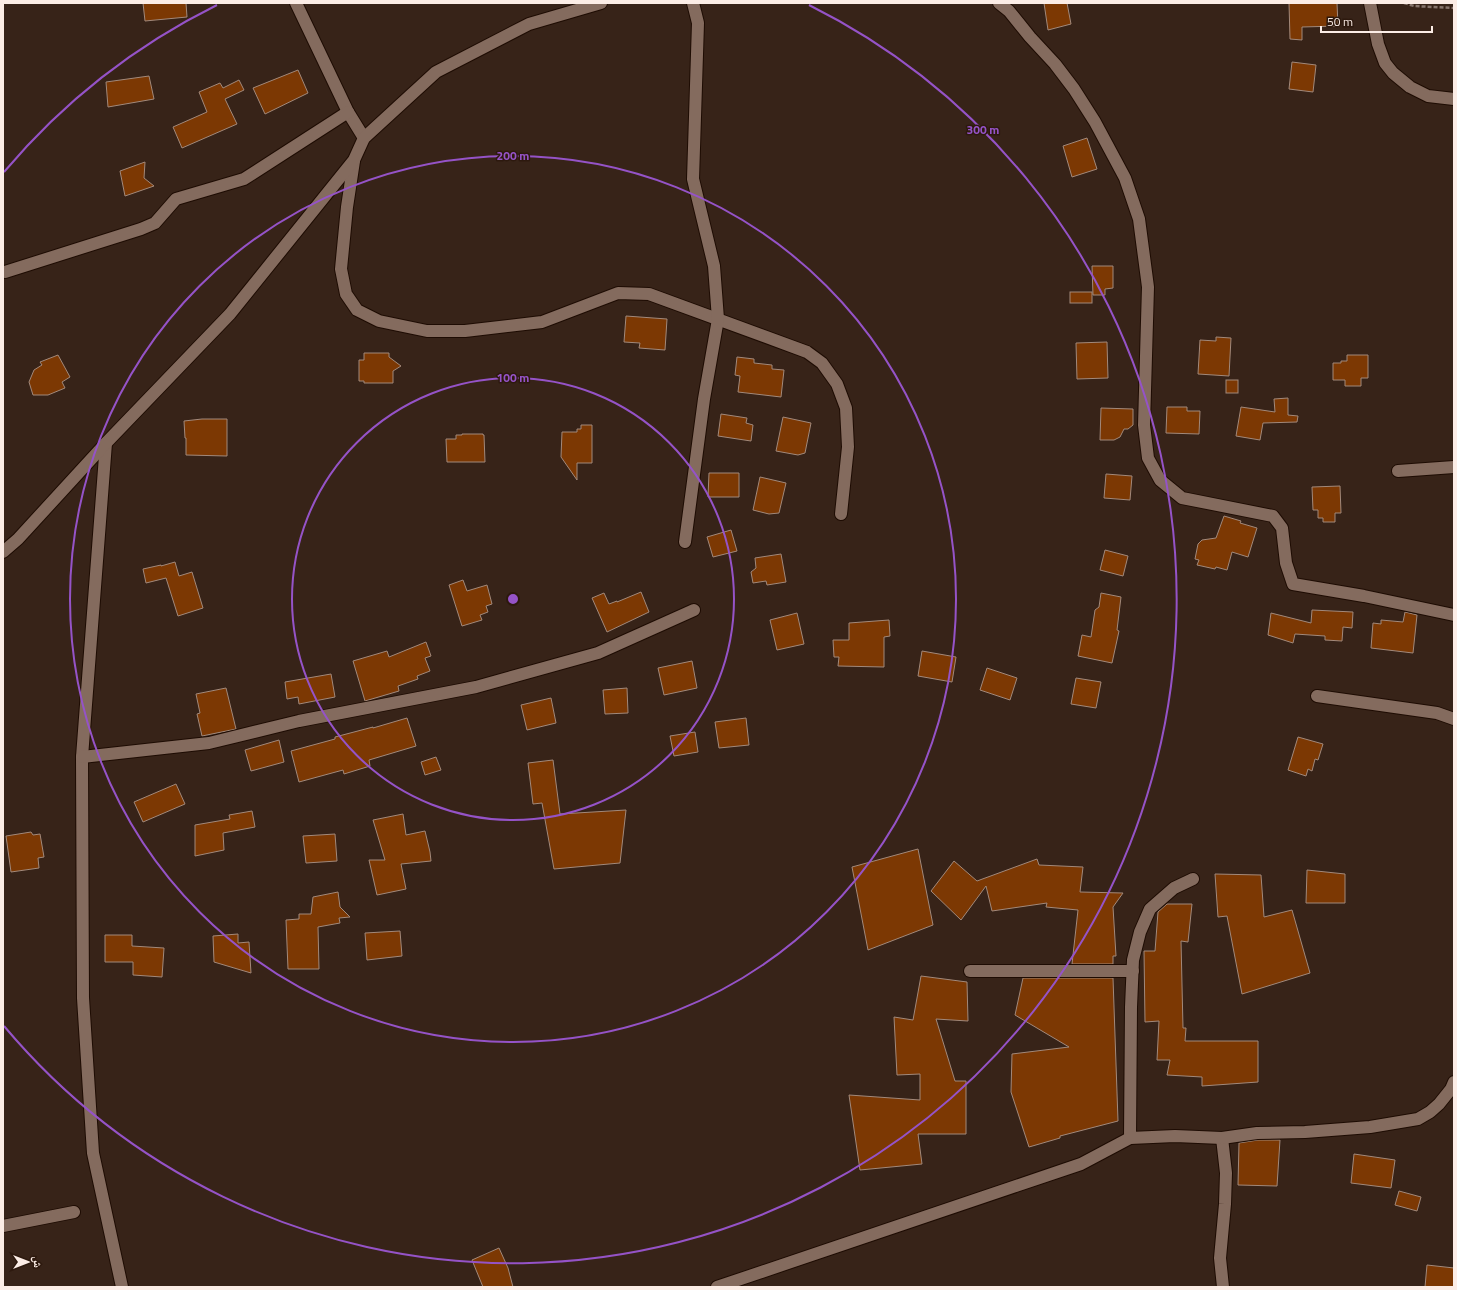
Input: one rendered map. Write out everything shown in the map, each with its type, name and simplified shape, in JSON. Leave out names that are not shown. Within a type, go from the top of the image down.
[{"type":"street","points":[[296,3],[348,112],[364,138]]},
{"type":"street","points":[[3,552],[18,539],[106,443],[230,314],[354,160],[364,138],[436,72],[528,24],[602,3]]},
{"type":"street","points":[[685,542],[704,399],[718,318],[714,266],[693,179],[698,23],[693,3]]},
{"type":"street","points":[[999,3],[1010,11],[1074,89],[1098,128],[1125,178],[1139,219],[1148,288],[1144,425],[1148,458],[1160,480],[1182,498],[1273,516],[1282,528],[1286,563],[1293,584],[1364,596],[1454,615]]},
{"type":"street","points":[[1370,3],[1378,44],[1385,63],[1393,73],[1410,87],[1428,96],[1454,99]]},
{"type":"street","points":[[5,272],[141,229],[155,223],[176,199],[244,178],[348,112]]},
{"type":"street","points":[[354,160],[347,207],[341,269],[346,294],[357,310],[379,321],[427,331],[457,331],[542,322],[618,293],[649,294],[718,318],[807,352],[822,364],[837,384],[846,408],[848,446],[841,514]]},
{"type":"street","points":[[106,443],[82,757],[83,998],[93,1153],[122,1287]]},
{"type":"street","points":[[1398,471],[1454,467]]},
{"type":"street","points":[[82,757],[209,743],[299,721],[476,687],[598,653],[694,610]]},
{"type":"street","points":[[1317,696],[1437,713],[1454,719]]},
{"type":"street","points":[[1130,1138],[1130,1008],[1134,960],[1140,932],[1150,909],[1174,888],[1193,879]]},
{"type":"street","points":[[970,971],[1133,971]]},
{"type":"street","points":[[717,1287],[1081,1164],[1130,1138],[1175,1136],[1222,1138],[1257,1133],[1305,1132],[1370,1127],[1418,1119],[1430,1112],[1439,1104],[1451,1089],[1454,1082]]},
{"type":"street","points":[[1222,1138],[1226,1172],[1225,1204],[1220,1258],[1223,1287]]},
{"type":"street","points":[[3,1226],[74,1212]]},
{"type":"path","points":[[1404,3],[1414,6],[1454,8]]},
{"type":"building","points":[[143,3],[186,3],[187,17],[145,21]]},
{"type":"building","points":[[1044,3],[1067,3],[1071,24],[1048,30]]},
{"type":"building","points":[[1289,3],[1337,3],[1338,26],[1302,27],[1302,40],[1290,39]]},
{"type":"building","points":[[1292,62],[1316,65],[1313,92],[1289,89]]},
{"type":"building","points":[[298,70],[308,93],[265,114],[253,88]]},
{"type":"building","points":[[149,76],[154,99],[108,107],[106,82]]},
{"type":"building","points":[[239,80],[244,90],[225,99],[237,124],[182,148],[173,127],[207,112],[199,92],[220,83],[223,88]]},
{"type":"building","points":[[1087,138],[1097,169],[1072,177],[1063,146]]},
{"type":"building","points":[[145,162],[144,178],[154,186],[125,196],[120,171]]},
{"type":"building","points":[[1092,266],[1113,266],[1113,288],[1105,289],[1105,295],[1093,295]]},
{"type":"building","points":[[1070,292],[1092,292],[1092,303],[1070,303]]},
{"type":"building","points":[[626,316],[667,319],[665,350],[639,348],[640,343],[624,342]]},
{"type":"building","points":[[1216,337],[1231,338],[1229,376],[1198,374],[1200,340],[1216,341]]},
{"type":"building","points":[[1107,342],[1108,378],[1077,379],[1076,343]]},
{"type":"building","points":[[364,353],[389,353],[389,357],[401,366],[393,371],[393,383],[364,383],[364,381],[359,381],[359,360],[364,360]]},
{"type":"building","points":[[58,355],[70,377],[62,382],[65,388],[48,395],[33,395],[29,382],[34,370],[42,365],[40,362]]},
{"type":"building","points":[[1347,355],[1368,355],[1368,378],[1361,378],[1361,386],[1345,386],[1345,380],[1333,380],[1333,363],[1347,361]]},
{"type":"building","points":[[737,357],[754,359],[754,363],[772,365],[772,369],[784,370],[781,397],[738,392],[740,376],[735,375]]},
{"type":"building","points":[[1226,380],[1238,380],[1238,393],[1226,393]]},
{"type":"building","points":[[1288,398],[1288,415],[1298,416],[1297,422],[1263,423],[1260,440],[1236,436],[1241,407],[1275,412],[1274,399]]},
{"type":"building","points":[[1167,407],[1187,407],[1187,411],[1200,411],[1199,434],[1166,433]]},
{"type":"building","points":[[1101,408],[1133,409],[1133,425],[1128,429],[1124,429],[1120,437],[1114,440],[1100,440]]},
{"type":"building","points":[[721,414],[747,418],[746,423],[753,425],[751,441],[718,436]]},
{"type":"building","points":[[783,417],[811,423],[805,453],[798,455],[776,451]]},
{"type":"building","points":[[227,419],[227,456],[186,455],[184,421]]},
{"type":"building","points":[[581,425],[592,425],[592,463],[577,463],[577,480],[561,457],[562,432],[577,432],[577,429],[581,429]]},
{"type":"building","points":[[456,435],[484,435],[485,462],[447,462],[446,439],[456,439]]},
{"type":"building","points":[[709,473],[739,473],[739,497],[708,497]]},
{"type":"building","points":[[1106,474],[1132,476],[1130,500],[1104,498]]},
{"type":"building","points":[[760,477],[786,483],[779,513],[769,514],[753,510]]},
{"type":"building","points":[[1340,486],[1341,513],[1335,513],[1335,522],[1323,522],[1323,518],[1318,518],[1318,510],[1313,510],[1312,487]]},
{"type":"building","points":[[1224,516],[1257,528],[1248,557],[1232,552],[1227,570],[1197,565],[1199,560],[1195,559],[1198,544],[1202,540],[1216,538]]},
{"type":"building","points":[[731,530],[737,551],[713,557],[707,537]]},
{"type":"building","points":[[1105,550],[1128,556],[1123,576],[1100,570]]},
{"type":"building","points":[[781,554],[786,582],[767,585],[766,581],[753,583],[751,572],[756,568],[755,558]]},
{"type":"building","points":[[175,562],[179,576],[192,572],[203,608],[178,616],[166,578],[146,583],[143,569]]},
{"type":"building","points":[[463,580],[467,591],[487,585],[492,604],[486,606],[488,612],[480,615],[482,620],[462,626],[449,585]]},
{"type":"building","points":[[641,592],[649,612],[607,632],[592,598],[604,593],[609,604]]},
{"type":"building","points":[[1101,593],[1121,597],[1117,630],[1119,631],[1112,663],[1078,656],[1082,635],[1091,637],[1095,610],[1099,607]]},
{"type":"building","points":[[1312,610],[1353,612],[1352,628],[1343,627],[1342,641],[1325,640],[1325,636],[1295,634],[1293,643],[1268,635],[1271,613],[1311,623]]},
{"type":"building","points":[[1405,612],[1417,615],[1413,653],[1371,648],[1373,623],[1381,624],[1381,620],[1403,622]]},
{"type":"building","points":[[797,613],[804,644],[777,650],[770,620]]},
{"type":"building","points":[[889,620],[890,636],[884,637],[884,667],[838,666],[839,657],[834,657],[833,640],[849,640],[849,623]]},
{"type":"building","points":[[426,642],[431,656],[425,658],[430,671],[417,676],[418,679],[398,686],[399,691],[365,701],[353,661],[387,651],[389,657]]},
{"type":"building","points":[[922,651],[956,657],[952,682],[918,676]]},
{"type":"building","points":[[692,661],[697,688],[664,695],[658,668]]},
{"type":"building","points":[[987,668],[1017,678],[1010,700],[980,690]]},
{"type":"building","points":[[331,674],[335,697],[299,704],[298,697],[287,699],[285,682]]},
{"type":"building","points":[[1076,678],[1101,682],[1096,708],[1071,704]]},
{"type":"building","points":[[226,688],[236,729],[202,736],[197,714],[200,713],[196,694]]},
{"type":"building","points":[[627,688],[628,713],[605,714],[603,690]]},
{"type":"building","points":[[551,698],[556,723],[527,730],[521,705]]},
{"type":"building","points":[[407,718],[416,746],[369,760],[370,766],[344,774],[343,770],[299,782],[291,751],[335,739],[335,737]]},
{"type":"building","points":[[746,718],[749,745],[719,748],[715,722]]},
{"type":"building","points":[[695,732],[698,752],[674,756],[670,736]]},
{"type":"building","points":[[1298,737],[1323,744],[1318,760],[1315,759],[1312,771],[1308,769],[1306,776],[1288,770]]},
{"type":"building","points":[[279,740],[284,762],[251,771],[245,750]]},
{"type":"building","points":[[436,757],[441,770],[425,775],[421,762]]},
{"type":"building","points":[[553,760],[560,814],[626,810],[620,863],[554,869],[542,803],[533,804],[528,763]]},
{"type":"building","points":[[176,784],[185,804],[143,822],[134,802]]},
{"type":"building","points":[[252,811],[255,827],[223,833],[224,850],[195,856],[195,825],[230,819],[229,815]]},
{"type":"building","points":[[403,814],[406,835],[425,831],[431,861],[401,864],[406,889],[377,895],[369,860],[385,860],[373,820]]},
{"type":"building","points":[[31,832],[33,835],[40,834],[44,857],[38,858],[39,868],[11,872],[6,836]]},
{"type":"building","points":[[335,834],[337,861],[306,863],[303,836]]},
{"type":"building","points":[[918,849],[933,925],[868,950],[852,867]]},
{"type":"building","points":[[1037,859],[1039,865],[1083,867],[1080,892],[1123,893],[1113,907],[1116,956],[1113,956],[1113,964],[1072,964],[1078,910],[1046,907],[1047,903],[992,911],[986,886],[961,920],[931,891],[954,861],[977,881]]},
{"type":"building","points":[[1307,870],[1345,874],[1345,903],[1306,903]]},
{"type":"building","points":[[1215,874],[1261,875],[1264,917],[1292,910],[1310,973],[1242,994],[1227,916],[1218,917]]},
{"type":"building","points":[[338,892],[340,907],[350,917],[339,918],[340,923],[318,927],[319,969],[288,969],[286,920],[299,919],[299,914],[311,914],[313,897]]},
{"type":"building","points":[[1167,904],[1192,904],[1188,942],[1181,941],[1183,1028],[1186,1028],[1185,1041],[1258,1041],[1258,1082],[1202,1086],[1202,1077],[1167,1075],[1170,1060],[1157,1060],[1159,1021],[1145,1022],[1144,951],[1155,951],[1158,912]]},
{"type":"building","points":[[400,931],[402,956],[367,960],[365,933]]},
{"type":"building","points":[[238,934],[238,943],[249,942],[251,973],[214,962],[213,936]]},
{"type":"building","points":[[105,935],[132,935],[132,946],[164,948],[162,977],[133,975],[133,962],[105,962]]},
{"type":"building","points":[[921,976],[967,982],[968,1021],[936,1019],[955,1081],[966,1081],[966,1134],[918,1134],[922,1164],[860,1170],[849,1095],[920,1100],[920,1074],[897,1075],[894,1017],[913,1020]]},
{"type":"building","points":[[1023,978],[1113,978],[1118,1121],[1060,1136],[1060,1138],[1029,1147],[1011,1092],[1012,1054],[1069,1047],[1015,1015]]},
{"type":"building","points":[[1258,1140],[1280,1140],[1277,1186],[1238,1185],[1239,1143]]},
{"type":"building","points":[[1354,1154],[1395,1160],[1391,1188],[1351,1183]]},
{"type":"building","points":[[1399,1191],[1421,1197],[1417,1211],[1395,1205]]},
{"type":"building","points":[[499,1248],[508,1268],[513,1287],[483,1287],[472,1260]]},
{"type":"building","points":[[1427,1265],[1454,1268],[1454,1287],[1425,1287]]}]
